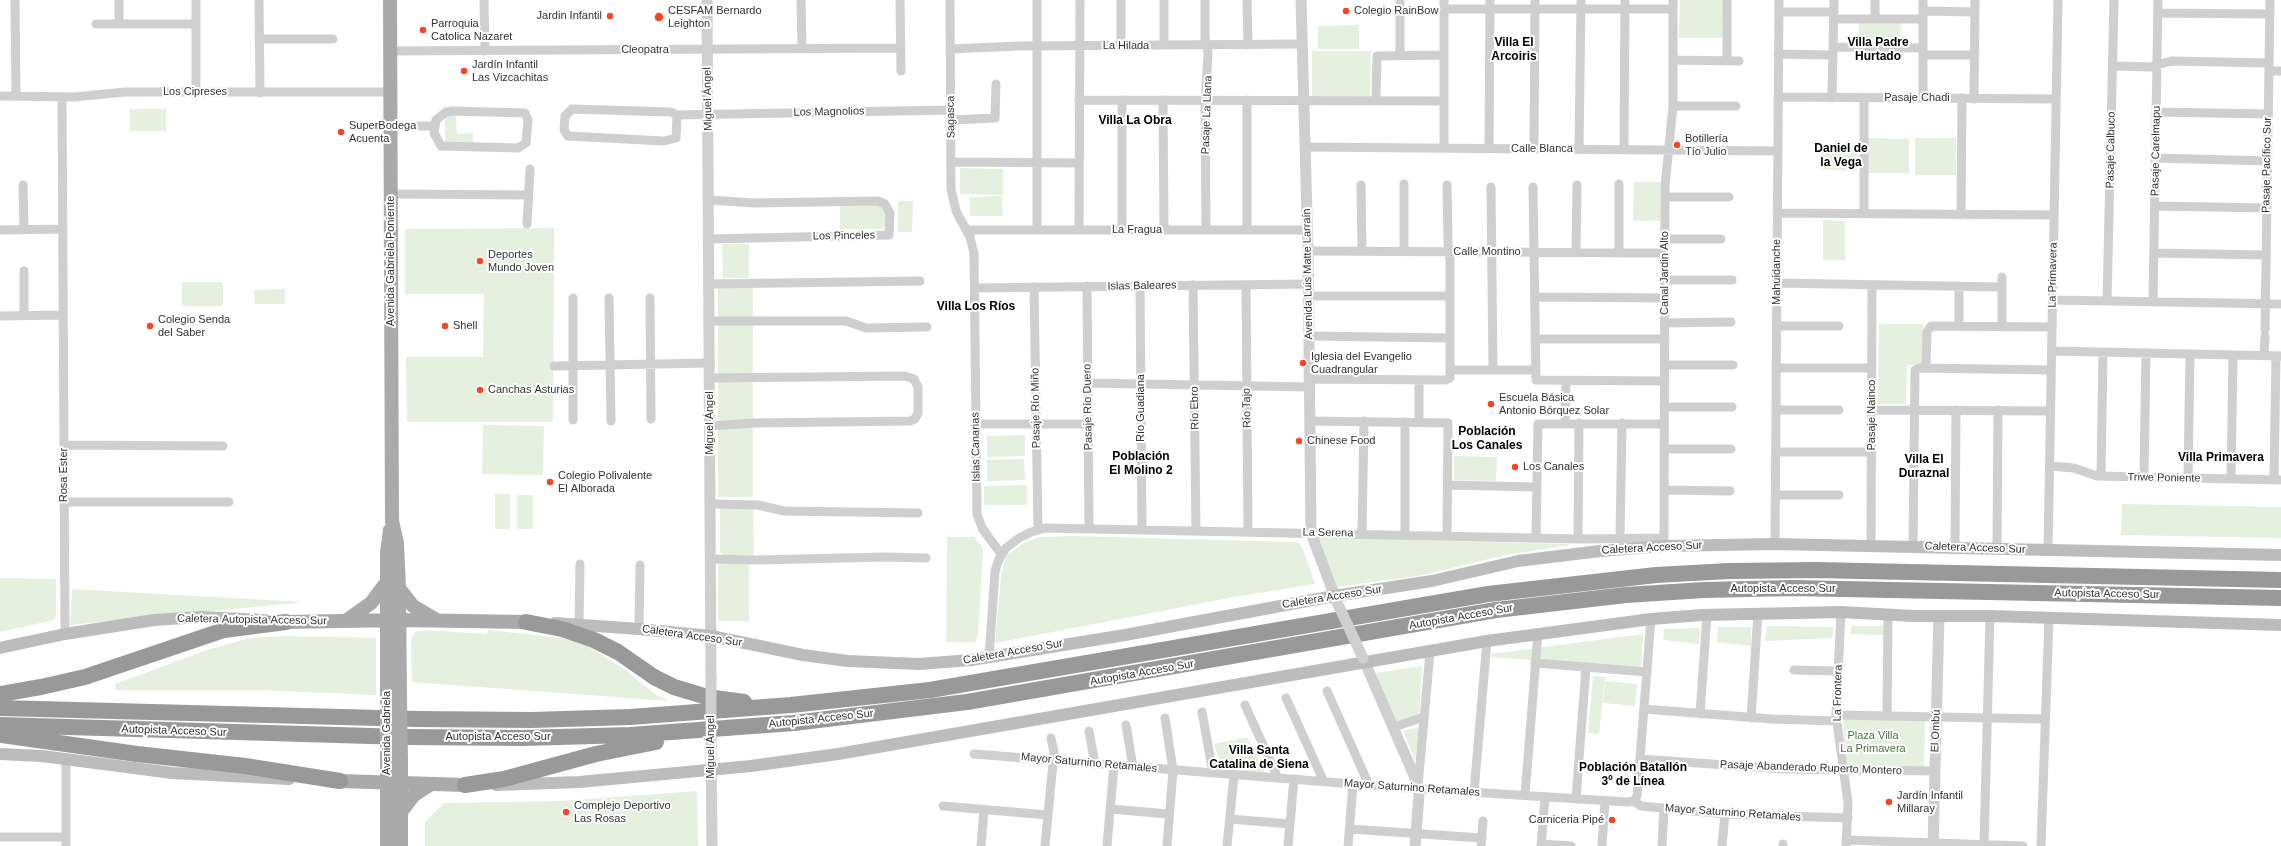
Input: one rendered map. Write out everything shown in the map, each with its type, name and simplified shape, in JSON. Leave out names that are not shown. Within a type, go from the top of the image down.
[{"type":"highway","name":"Autopista Acceso Sur","points":[[0,708],[358,718],[531,720],[673,714],[791,705],[969,684],[1481,595],[1641,576],[1729,571],[1816,570],[2281,580]]},
{"type":"highway","name":"Autopista Acceso Sur","points":[[0,725],[462,738],[609,736],[728,728],[860,716],[967,702],[1496,610],[1626,595],[1704,590],[1793,588],[2281,598]]},
{"type":"highway","points":[[0,694],[84,677],[224,630],[286,622]]},
{"type":"highway","points":[[526,622],[562,629],[594,640],[618,652],[659,680],[687,692],[732,701],[791,705]]},
{"type":"highway","points":[[465,785],[504,779],[622,748],[728,728]]},
{"type":"highway","points":[[0,734],[137,754],[245,766],[340,781]]},
{"type":"main road","name":"Avenida Gabriela Poniente","points":[[390,0],[392,522],[387,545],[393,585],[393,620]]},
{"type":"main road","name":"Caletera Acceso Sur","points":[[393,620],[526,622],[640,628],[711,636],[803,656],[848,662],[920,664],[989,656],[1125,635],[1426,582],[1537,558],[1664,542],[2281,556]]},
{"type":"main road","points":[[346,620],[371,603],[393,585],[413,606],[425,615],[439,621]]},
{"type":"main road","points":[[0,754],[66,759],[179,773],[394,784],[554,784],[711,770],[838,754],[1364,661],[1430,652],[1538,633],[1651,619],[1758,613],[1841,612],[1888,615],[1990,616],[2281,625]]},
{"type":"main road","name":"Caletera Autopista Acceso Sur","points":[[0,648],[65,634],[130,623],[178,618],[225,617],[286,622],[393,620]]},
{"type":"main road","name":"Avenida Gabriela","points":[[387,846],[394,810],[393,620]]},
{"type":"main road","points":[[358,782],[373,791],[394,810],[432,784]]},
{"type":"main road","name":"Avenida Gabriela","points":[[394,810],[401,846]]},
{"type":"street","points":[[16,0],[16,96]]},
{"type":"street","points":[[120,0],[120,24]]},
{"type":"street","points":[[196,0],[196,92]]},
{"type":"street","points":[[260,0],[260,93]]},
{"type":"street","points":[[484,0],[485,51]]},
{"type":"street","name":"Miguel Ángel","points":[[707,0],[710,284],[712,846]]},
{"type":"street","points":[[801,0],[802,49]]},
{"type":"street","points":[[900,0],[901,71]]},
{"type":"street","name":"Sagasca","points":[[950,0],[951,162],[954,204],[967,230]]},
{"type":"street","points":[[1037,0],[1037,230]]},
{"type":"street","points":[[1079,230],[1080,0]]},
{"type":"street","points":[[1121,0],[1121,46]]},
{"type":"street","points":[[1164,0],[1164,45]]},
{"type":"street","name":"Pasaje La Llana","points":[[1205,0],[1206,45],[1208,53],[1206,100],[1206,230]]},
{"type":"street","points":[[1247,0],[1248,45]]},
{"type":"street","name":"Avenida Luis Matte Larraín","points":[[1301,0],[1308,230],[1311,533],[1335,598],[1414,772],[1418,788],[1415,846]]},
{"type":"street","points":[[1400,0],[1400,55]]},
{"type":"street","points":[[1727,0],[1727,61]]},
{"type":"street","name":"Mahuidanche","points":[[1775,544],[1779,0]]},
{"type":"street","points":[[1832,98],[1834,0]]},
{"type":"street","points":[[1875,0],[1875,19]]},
{"type":"street","points":[[1923,0],[1923,98]]},
{"type":"street","points":[[1974,99],[1975,0]]},
{"type":"street","name":"La Primavera","points":[[2048,551],[2058,0]]},
{"type":"street","name":"Pasaje Calbuco","points":[[2107,301],[2114,0]]},
{"type":"street","name":"Pasaje Carelmapu","points":[[2153,302],[2158,0]]},
{"type":"street","name":"Pasaje Pacífico Sur","points":[[2264,356],[2270,0]]},
{"type":"street","points":[[1444,148],[1444,4],[1673,5]]},
{"type":"street","points":[[1489,148],[1490,4]]},
{"type":"street","points":[[1534,148],[1535,4]]},
{"type":"street","points":[[1579,149],[1581,4]]},
{"type":"street","points":[[1624,149],[1625,4]]},
{"type":"street","name":"Canal Jardin Alto","points":[[1664,542],[1665,197],[1673,106],[1673,5]]},
{"type":"street","points":[[1779,12],[1875,19],[1975,12]]},
{"type":"street","points":[[2158,13],[2270,14]]},
{"type":"street","points":[[96,24],[196,24]]},
{"type":"street","points":[[260,39],[333,39]]},
{"type":"street","name":"La Hilada","points":[[950,49],[1037,46],[1303,44]]},
{"type":"street","name":"Cleopatra","points":[[390,51],[900,48]]},
{"type":"street","points":[[1778,54],[1833,51],[1923,52],[1974,55]]},
{"type":"street","points":[[1376,100],[1377,56],[1444,55]]},
{"type":"street","points":[[1673,60],[1739,61]]},
{"type":"street","points":[[2113,66],[2147,67],[2171,61],[2269,67],[2281,71]]},
{"type":"street","points":[[951,120],[995,118],[996,84]]},
{"type":"street","name":"Los Cipreses","points":[[0,96],[62,97],[125,92],[390,92]]},
{"type":"street","name":"Rosa Ester","points":[[62,97],[65,634]]},
{"type":"street","name":"Pasaje Chadi","points":[[1778,97],[2056,99]]},
{"type":"street","points":[[1864,98],[1864,214]]},
{"type":"street","points":[[1961,215],[1962,98]]},
{"type":"street","points":[[1079,100],[1444,100]]},
{"type":"street","points":[[1122,100],[1122,230]]},
{"type":"street","points":[[1163,100],[1164,230]]},
{"type":"street","points":[[1247,100],[1247,230]]},
{"type":"street","points":[[1673,106],[1736,106]]},
{"type":"street","name":"Los Magnolios","points":[[677,115],[676,138],[664,141],[574,137],[568,136],[564,130],[565,116],[572,109],[666,112],[677,115],[951,110]]},
{"type":"street","points":[[518,111],[524,113],[528,120],[526,143],[518,148],[440,146],[435,138],[433,126],[440,115],[453,112],[518,111]]},
{"type":"street","points":[[2156,112],[2268,114]]},
{"type":"street","points":[[390,126],[433,126]]},
{"type":"street","name":"Calle Blanca","points":[[1305,147],[1778,151]]},
{"type":"street","points":[[2155,158],[2268,161]]},
{"type":"street","points":[[951,162],[1079,163]]},
{"type":"street","points":[[527,224],[530,169]]},
{"type":"street","points":[[1404,184],[1404,251]]},
{"type":"street","points":[[1619,184],[1619,253]]},
{"type":"street","points":[[23,185],[24,230]]},
{"type":"street","points":[[1361,185],[1362,251]]},
{"type":"street","points":[[1447,185],[1450,296],[1450,374]]},
{"type":"street","points":[[1576,252],[1577,185]]},
{"type":"street","points":[[1533,186],[1536,380],[1664,381]]},
{"type":"street","points":[[1491,187],[1493,370]]},
{"type":"street","points":[[391,194],[528,195]]},
{"type":"street","points":[[1665,197],[1729,197]]},
{"type":"street","name":"Los Pinceles","points":[[709,200],[754,203],[878,201],[885,204],[890,213],[889,235],[709,239]]},
{"type":"street","points":[[2155,206],[2267,208]]},
{"type":"street","points":[[1777,213],[2054,215]]},
{"type":"street","points":[[0,230],[63,229]]},
{"type":"street","name":"La Fragua","points":[[967,230],[1308,230]]},
{"type":"street","name":"Islas Canarias","points":[[967,230],[974,248],[977,514],[982,528],[1001,554]]},
{"type":"street","points":[[1665,239],[1721,239]]},
{"type":"street","name":"Calle Montino","points":[[1308,250],[1665,253]]},
{"type":"street","points":[[2154,253],[2266,255]]},
{"type":"street","points":[[24,271],[24,315]]},
{"type":"street","points":[[2002,277],[2002,327]]},
{"type":"street","points":[[1665,280],[1732,280]]},
{"type":"street","points":[[710,284],[920,281]]},
{"type":"street","points":[[1777,283],[2002,286]]},
{"type":"street","name":"Islas Baleares","points":[[975,288],[1308,284]]},
{"type":"street","name":"Pasaje Nainco","points":[[1871,546],[1872,284]]},
{"type":"street","name":"Río Ebro","points":[[1193,285],[1196,530]]},
{"type":"street","name":"Río Tajo","points":[[1246,285],[1248,532]]},
{"type":"street","name":"Pasaje Río Duero","points":[[1087,286],[1089,528]]},
{"type":"street","name":"Río Guadiana","points":[[1140,286],[1142,529]]},
{"type":"street","points":[[1959,286],[1959,326]]},
{"type":"street","name":"Pasaje Río Miño","points":[[1034,287],[1038,530]]},
{"type":"street","points":[[1309,296],[1450,296]]},
{"type":"street","points":[[1535,297],[1665,298]]},
{"type":"street","points":[[572,298],[574,420]]},
{"type":"street","points":[[609,298],[611,421]]},
{"type":"street","points":[[650,298],[651,419]]},
{"type":"street","points":[[2052,300],[2281,304]]},
{"type":"street","points":[[0,316],[63,315]]},
{"type":"street","points":[[710,321],[846,321],[866,328],[927,327]]},
{"type":"street","points":[[1665,322],[1731,322]]},
{"type":"street","points":[[1777,326],[1839,326]]},
{"type":"street","points":[[1926,368],[1928,328],[1959,326],[2052,327]]},
{"type":"street","points":[[1309,336],[1450,338]]},
{"type":"street","points":[[1535,339],[1665,339]]},
{"type":"street","points":[[2052,351],[2278,356],[2277,480]]},
{"type":"street","points":[[2101,476],[2103,352]]},
{"type":"street","points":[[2144,477],[2146,353]]},
{"type":"street","points":[[2188,478],[2190,354]]},
{"type":"street","points":[[2231,479],[2232,355]]},
{"type":"street","points":[[554,366],[710,363]]},
{"type":"street","points":[[1665,365],[1732,365]]},
{"type":"street","points":[[1776,368],[1872,368]]},
{"type":"street","points":[[1913,547],[1913,374],[1916,369],[2051,370]]},
{"type":"street","points":[[1088,383],[1247,386],[1419,380],[1450,374],[1493,370],[1535,370]]},
{"type":"street","points":[[710,378],[905,376],[914,379],[918,387],[918,413],[910,422],[754,423],[710,426]]},
{"type":"street","points":[[1419,380],[1419,422]]},
{"type":"street","points":[[1565,423],[1566,381]]},
{"type":"street","points":[[1664,407],[1732,407]]},
{"type":"street","points":[[1776,410],[1839,410]]},
{"type":"street","points":[[1872,410],[2050,411]]},
{"type":"street","points":[[1955,548],[1956,410]]},
{"type":"street","points":[[1997,549],[1998,410]]},
{"type":"street","points":[[1310,421],[1448,423],[1447,536]]},
{"type":"street","points":[[1362,534],[1364,421]]},
{"type":"street","points":[[1404,535],[1405,422]]},
{"type":"street","points":[[1578,539],[1579,423]]},
{"type":"street","points":[[1620,538],[1622,423]]},
{"type":"street","points":[[976,424],[1088,424]]},
{"type":"street","points":[[1536,538],[1538,424],[1664,424]]},
{"type":"street","points":[[64,445],[223,446]]},
{"type":"street","points":[[1664,449],[1731,449]]},
{"type":"street","points":[[1776,452],[1872,452]]},
{"type":"street","name":"Triwe Poniente","points":[[2050,466],[2074,468],[2089,474],[2101,476],[2277,480]]},
{"type":"street","points":[[1448,485],[1536,487]]},
{"type":"street","points":[[1664,490],[1730,491]]},
{"type":"street","points":[[1776,495],[1838,495]]},
{"type":"street","points":[[64,502],[229,502]]},
{"type":"street","points":[[711,504],[758,505],[784,512],[918,513]]},
{"type":"street","name":"La Serena","points":[[1001,554],[1018,538],[1038,530],[1089,528],[1578,539],[1620,538],[1664,542]]},
{"type":"street","points":[[989,656],[995,571],[1001,554]]},
{"type":"street","points":[[711,559],[758,560],[885,557],[926,558]]},
{"type":"street","points":[[579,624],[580,564]]},
{"type":"street","points":[[640,565],[640,628]]},
{"type":"street","name":"La Frontera","points":[[1841,612],[1836,718],[1844,769],[1848,818],[1847,843]]},
{"type":"street","points":[[1751,718],[1758,613]]},
{"type":"street","points":[[1700,714],[1707,615]]},
{"type":"street","points":[[1887,716],[1888,615]]},
{"type":"street","name":"El Ombú","points":[[1933,845],[1939,616]]},
{"type":"street","points":[[1984,846],[1990,616]]},
{"type":"street","points":[[2041,846],[2049,618]]},
{"type":"street","points":[[1634,801],[1637,796],[1651,619]]},
{"type":"street","points":[[1525,795],[1538,633]]},
{"type":"street","points":[[1474,792],[1487,641]]},
{"type":"street","points":[[1418,788],[1430,652]]},
{"type":"street","points":[[1535,663],[1647,672]]},
{"type":"street","points":[[1576,799],[1586,667]]},
{"type":"street","points":[[1794,670],[1838,671]]},
{"type":"street","points":[[1327,692],[1369,785]]},
{"type":"street","points":[[1286,698],[1324,782]]},
{"type":"street","points":[[1245,705],[1278,778]]},
{"type":"street","points":[[1644,709],[1751,718],[1836,718],[1887,716],[2046,719]]},
{"type":"street","points":[[1202,712],[1213,773]]},
{"type":"street","points":[[1394,727],[1424,717]]},
{"type":"street","points":[[1165,718],[1173,770],[1167,846]]},
{"type":"street","points":[[1126,725],[1133,767]]},
{"type":"street","points":[[1089,731],[1095,764]]},
{"type":"street","points":[[1045,846],[1054,752],[1051,738]]},
{"type":"street","name":"Mayor Saturnino Retamales","points":[[974,754],[1324,782],[1630,803],[1634,801],[1641,806],[1725,814],[1848,818]]},
{"type":"street","points":[[0,837],[66,842],[66,759]]},
{"type":"street","name":"Pasaje Abanderado Ruperto Montero","points":[[1640,759],[1759,768],[1935,771]]},
{"type":"street","points":[[1107,846],[1114,765]]},
{"type":"street","points":[[1227,846],[1234,775]]},
{"type":"street","points":[[1288,846],[1294,779]]},
{"type":"street","points":[[1348,846],[1353,784]]},
{"type":"street","points":[[1545,797],[1541,845],[1571,846]]},
{"type":"street","points":[[1602,846],[1605,801]]},
{"type":"street","points":[[943,806],[1048,815]]},
{"type":"street","points":[[1662,846],[1664,808]]},
{"type":"street","points":[[1110,809],[1170,814]]},
{"type":"street","points":[[981,846],[984,810]]},
{"type":"street","points":[[1722,846],[1725,814]]},
{"type":"street","points":[[1230,819],[1290,824]]},
{"type":"street","points":[[1350,829],[1416,833],[1481,842],[1483,821]]},
{"type":"street","points":[[1847,843],[2023,846]]},
{"type":"green space","points":[[1680,0],[1724,0],[1722,38],[1679,38]]},
{"type":"green space","points":[[1859,20],[1901,22],[1900,47],[1858,45]]},
{"type":"green space","points":[[1359,25],[1359,49],[1318,49],[1318,26]]},
{"type":"green space","points":[[1312,51],[1371,51],[1370,99],[1312,98]]},
{"type":"green space","points":[[130,109],[166,109],[166,131],[130,131]]},
{"type":"green space","points":[[445,116],[456,116],[457,134],[473,133],[473,145],[445,145]]},
{"type":"green space","points":[[1868,138],[1909,139],[1909,173],[1868,173]]},
{"type":"green space","points":[[1915,138],[1956,138],[1956,175],[1915,175]]},
{"type":"green space","points":[[1858,146],[1857,171],[1821,169],[1822,147]]},
{"type":"green space","points":[[960,168],[1003,169],[1003,195],[960,194]]},
{"type":"green space","points":[[1634,182],[1660,182],[1660,221],[1633,221]]},
{"type":"green space","points":[[1002,196],[1003,216],[970,216],[970,197]]},
{"type":"green space","points":[[898,201],[913,201],[912,232],[898,232]]},
{"type":"green space","points":[[883,205],[886,211],[886,225],[882,229],[840,229],[840,206]]},
{"type":"green space","points":[[1823,220],[1845,221],[1845,260],[1823,260]]},
{"type":"green space","points":[[554,228],[553,422],[407,422],[406,357],[483,357],[484,294],[405,294],[405,229]]},
{"type":"green space","points":[[722,244],[749,244],[749,278],[723,278]]},
{"type":"green space","points":[[182,282],[223,282],[223,306],[182,306]]},
{"type":"green space","points":[[718,287],[753,287],[753,497],[718,497]]},
{"type":"green space","points":[[285,289],[285,304],[255,304],[254,290]]},
{"type":"green space","points":[[1879,324],[1923,324],[1923,365],[1907,365],[1906,404],[1878,404]]},
{"type":"green space","points":[[483,425],[544,426],[543,475],[482,474]]},
{"type":"green space","points":[[1025,435],[1025,456],[987,457],[987,436]]},
{"type":"green space","points":[[1454,456],[1497,457],[1496,481],[1454,480]]},
{"type":"green space","points":[[1024,459],[1025,480],[987,481],[987,460]]},
{"type":"green space","points":[[1027,485],[1027,505],[984,505],[984,486]]},
{"type":"green space","points":[[495,494],[510,494],[510,529],[495,529]]},
{"type":"green space","points":[[517,495],[533,495],[533,529],[517,529]]},
{"type":"green space","points":[[2122,504],[2281,507],[2281,538],[2121,535]]},
{"type":"green space","points":[[753,506],[754,555],[725,555],[720,552],[720,507]]},
{"type":"green space","points":[[1073,536],[1299,543],[1303,549],[1315,584],[1240,596],[995,643],[1001,575],[1006,556],[1024,543],[1040,537]]},
{"type":"green space","points":[[947,537],[974,537],[983,548],[978,636],[975,642],[946,642]]},
{"type":"green space","points":[[1318,538],[1570,545],[1506,555],[1418,576],[1335,587]]},
{"type":"green space","points":[[718,564],[749,564],[749,621],[718,621]]},
{"type":"green space","points":[[0,578],[56,579],[56,616],[54,620],[0,632]]},
{"type":"green space","points":[[72,589],[304,602],[70,625]]},
{"type":"green space","points":[[1767,626],[1834,627],[1832,638],[1765,641]]},
{"type":"green space","points":[[1851,626],[1883,626],[1884,635],[1851,634]]},
{"type":"green space","points":[[1718,627],[1751,627],[1751,646],[1717,642]]},
{"type":"green space","points":[[1700,628],[1699,644],[1663,640],[1664,629]]},
{"type":"green space","points":[[423,630],[487,634],[488,630],[562,638],[582,643],[624,669],[655,694],[669,701],[412,682],[411,638],[415,632]]},
{"type":"green space","points":[[1643,634],[1641,668],[1491,657],[1491,654]]},
{"type":"green space","points":[[283,636],[376,638],[376,695],[261,690],[116,690],[115,684],[207,650],[249,638]]},
{"type":"green space","points":[[1422,666],[1419,716],[1397,725],[1375,673]]},
{"type":"green space","points":[[1593,676],[1605,677],[1599,734],[1588,733]]},
{"type":"green space","points":[[1605,681],[1637,684],[1635,706],[1603,703]]},
{"type":"green space","name":"Plaza Villa La Primavera","points":[[1843,718],[1925,720],[1924,768],[1847,765]]},
{"type":"green space","points":[[1420,727],[1415,759],[1403,731]]},
{"type":"green space","points":[[1247,737],[1265,773],[1222,769],[1214,744]]},
{"type":"green space","name":"Complejo Deportivo Las Rosas","points":[[697,791],[698,846],[425,846],[425,822],[444,803],[564,801]]},
{"type":"place","name":"Colegio RainBow","points":[[1346,11]]},
{"type":"place","name":"Jardin Infantil","points":[[610,16]]},
{"type":"place","name":"CESFAM Bernardo Leighton","points":[[659,17]]},
{"type":"place","name":"Parroquia Catolica Nazaret","points":[[423,30]]},
{"type":"place","name":"Jardín Infantil Las Vizcachitas","points":[[464,71]]},
{"type":"place","name":"SuperBodega Acuenta","points":[[341,132]]},
{"type":"place","name":"Botillería Tío Julio","points":[[1677,145]]},
{"type":"place","name":"Deportes Mundo Joven","points":[[480,261]]},
{"type":"place","name":"Colegio Senda del Saber","points":[[150,326]]},
{"type":"place","name":"Shell","points":[[445,326]]},
{"type":"place","name":"Iglesia del Evangelio Cuadrangular","points":[[1303,363]]},
{"type":"place","name":"Canchas Asturias","points":[[480,390]]},
{"type":"place","name":"Escuela Básica Antonio Bórquez Solar","points":[[1491,404]]},
{"type":"place","name":"Chinese Food","points":[[1299,441]]},
{"type":"place","name":"Los Canales","points":[[1515,467]]},
{"type":"place","name":"Colegio Polivalente El Alborada","points":[[550,482]]},
{"type":"place","name":"Jardín Infantil Millaray","points":[[1889,802]]},
{"type":"place","name":"Complejo Deportivo Las Rosas","points":[[566,812]]},
{"type":"place","name":"Carniceria Pipé","points":[[1612,820]]},
{"type":"district","name":"Villa El Arcoiris","points":[[1514,50]]},
{"type":"district","name":"Villa Padre Hurtado","points":[[1878,50]]},
{"type":"district","name":"Villa La Obra","points":[[1135,121]]},
{"type":"district","name":"Daniel de la Vega","points":[[1841,156]]},
{"type":"district","name":"Villa Los Ríos","points":[[976,307]]},
{"type":"district","name":"Población Los Canales","points":[[1487,439]]},
{"type":"district","name":"Villa Primavera","points":[[2221,458]]},
{"type":"district","name":"Población El Molino 2","points":[[1141,464]]},
{"type":"district","name":"Villa El Duraznal","points":[[1924,467]]},
{"type":"district","name":"Villa Santa Catalina de Siena","points":[[1259,758]]},
{"type":"district","name":"Población Batallón 3º de Línea","points":[[1633,775]]}]
